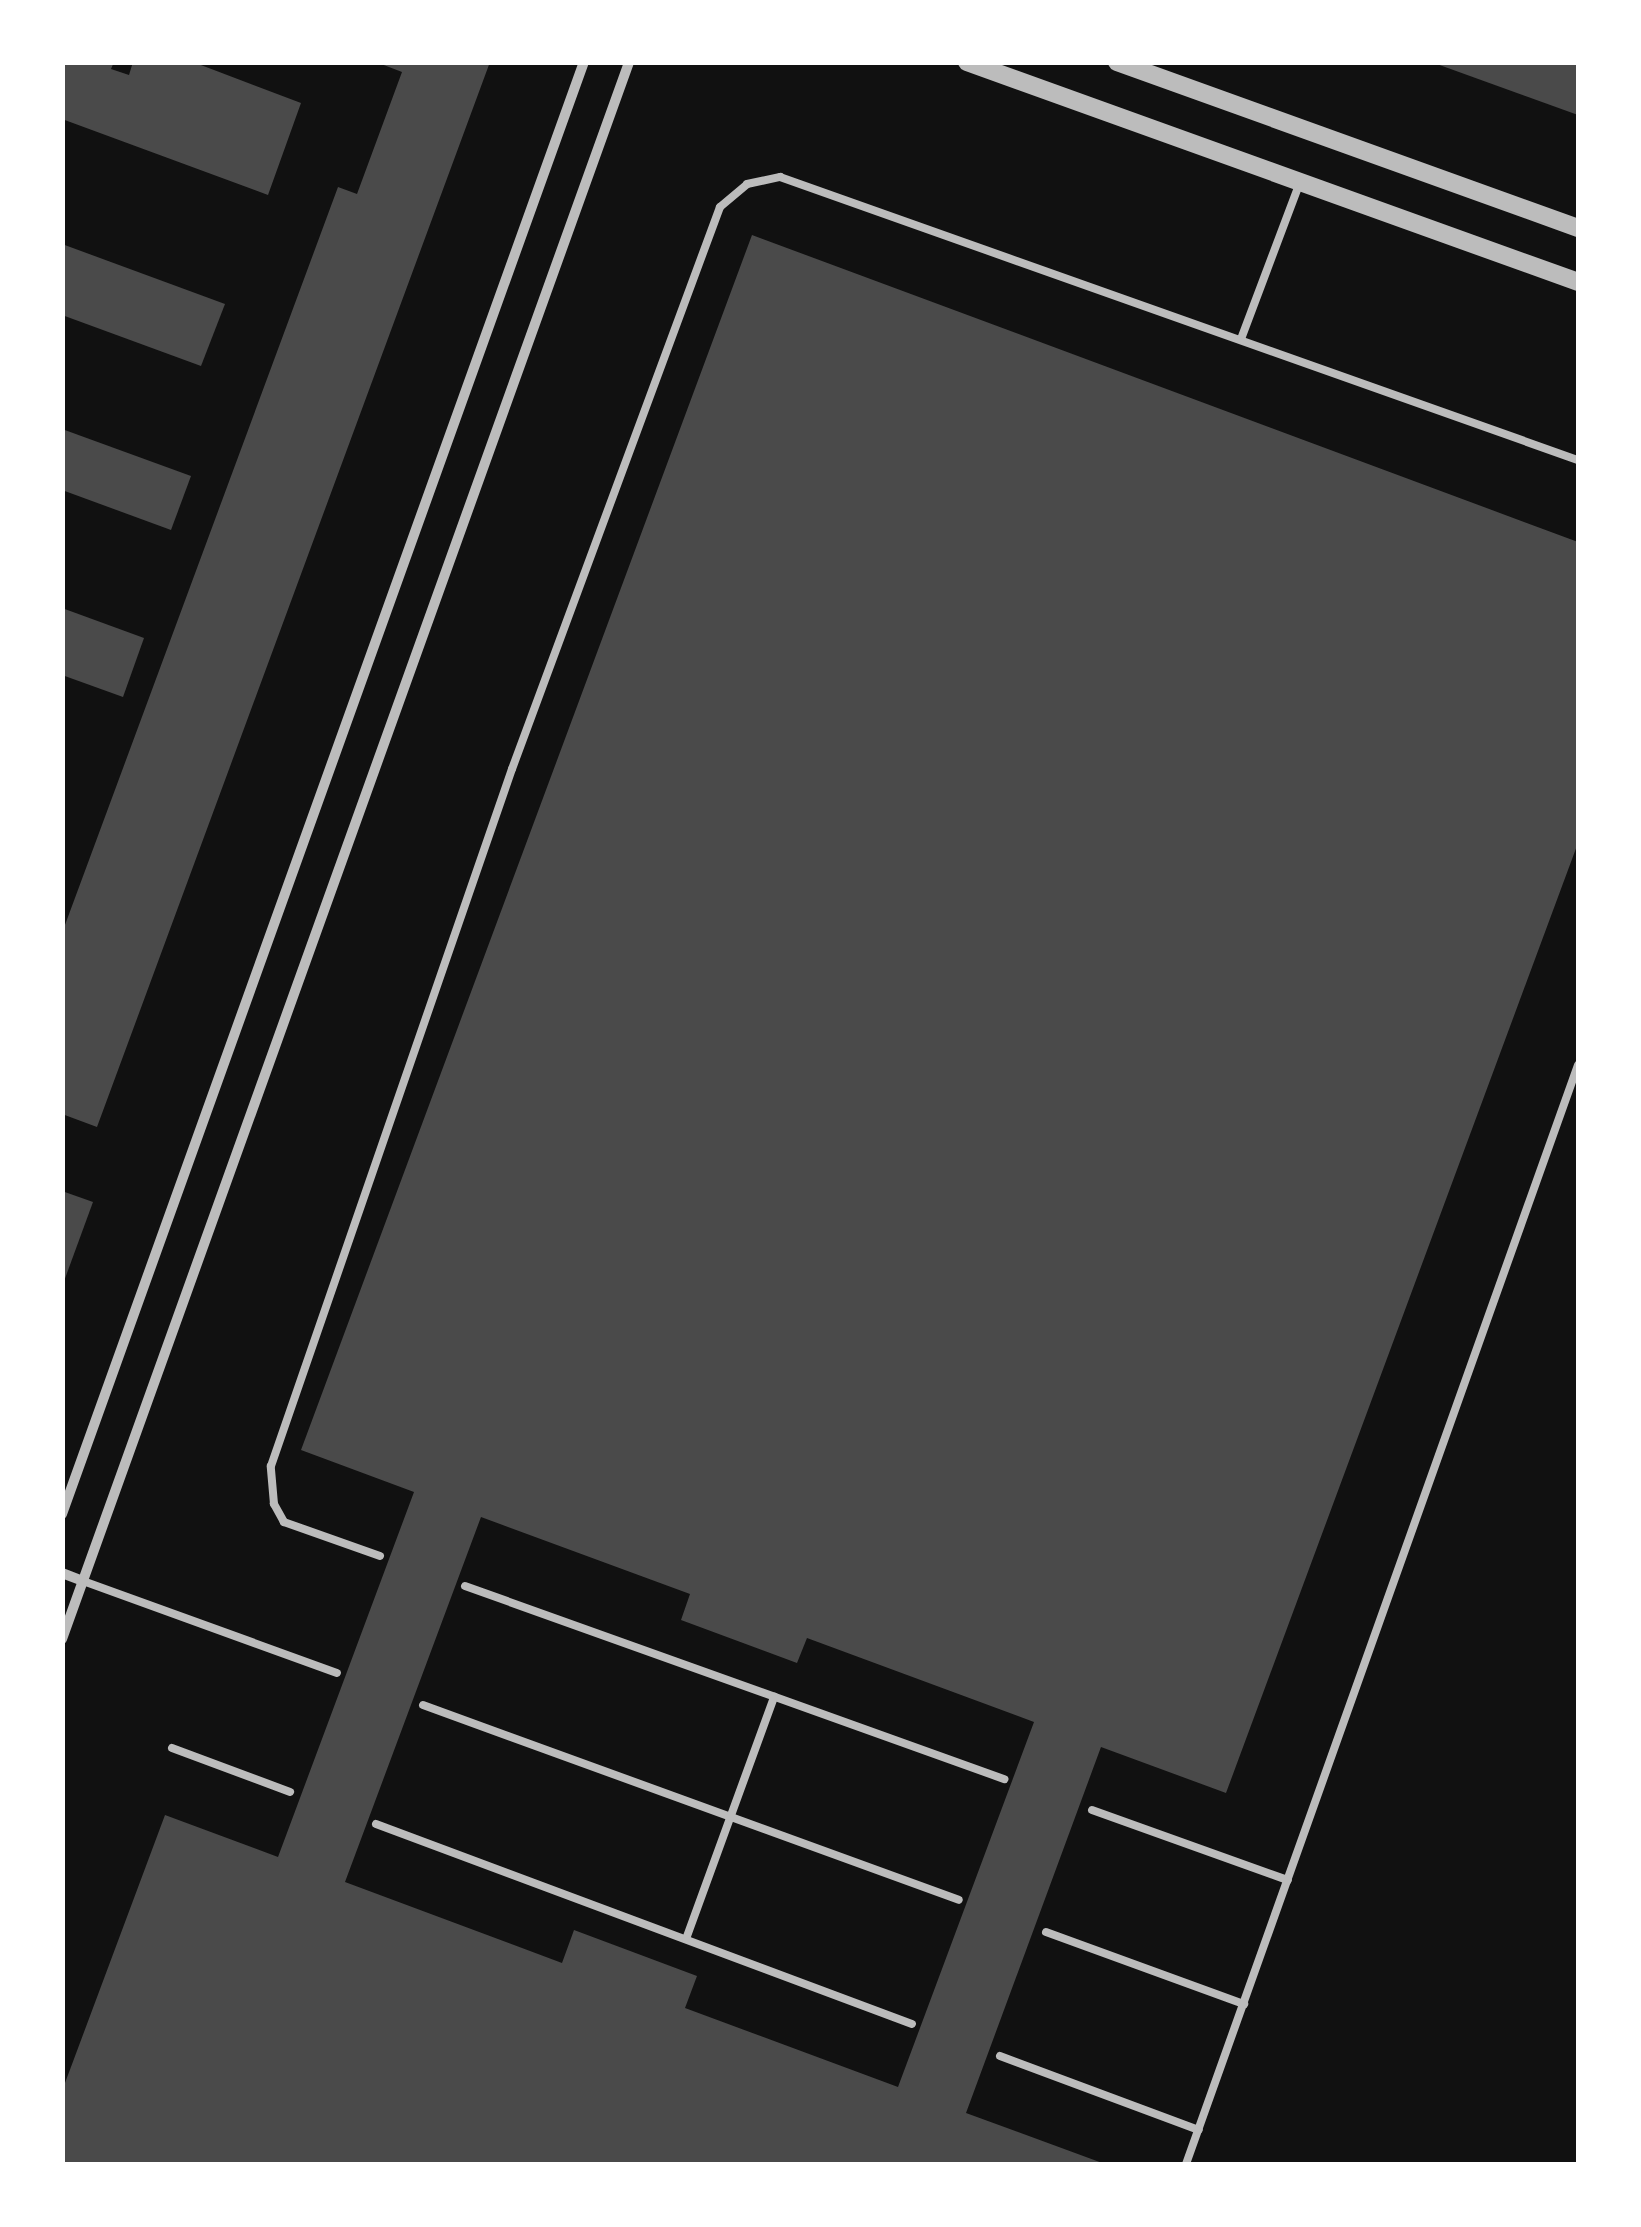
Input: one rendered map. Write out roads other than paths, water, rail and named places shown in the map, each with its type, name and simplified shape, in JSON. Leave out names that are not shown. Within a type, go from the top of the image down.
[{"type":"street","points":[[62,1514],[584,62]]},
{"type":"street","points":[[62,1638],[629,62]]},
{"type":"street","points":[[967,62],[1578,282]]},
{"type":"street","points":[[1117,62],[1578,228]]},
{"type":"street","points":[[62,1573],[83,1580]]},
{"type":"lane","points":[[380,1556],[284,1522],[274,1504],[271,1466],[512,769],[720,206],[747,184],[780,176],[1578,460]]},
{"type":"lane","points":[[1241,340],[1300,183]]},
{"type":"lane","points":[[1186,2164],[1578,1066]]},
{"type":"lane","points":[[83,1580],[337,1673]]},
{"type":"lane","points":[[466,1586],[1004,1779]]},
{"type":"lane","points":[[686,1939],[774,1697]]},
{"type":"lane","points":[[423,1705],[960,1900]]},
{"type":"lane","points":[[172,1748],[290,1792]]},
{"type":"lane","points":[[1092,1810],[1288,1880]]},
{"type":"lane","points":[[376,1824],[912,2024]]},
{"type":"lane","points":[[1046,1932],[1244,2004]]},
{"type":"lane","points":[[1000,2056],[1198,2130]]}]
